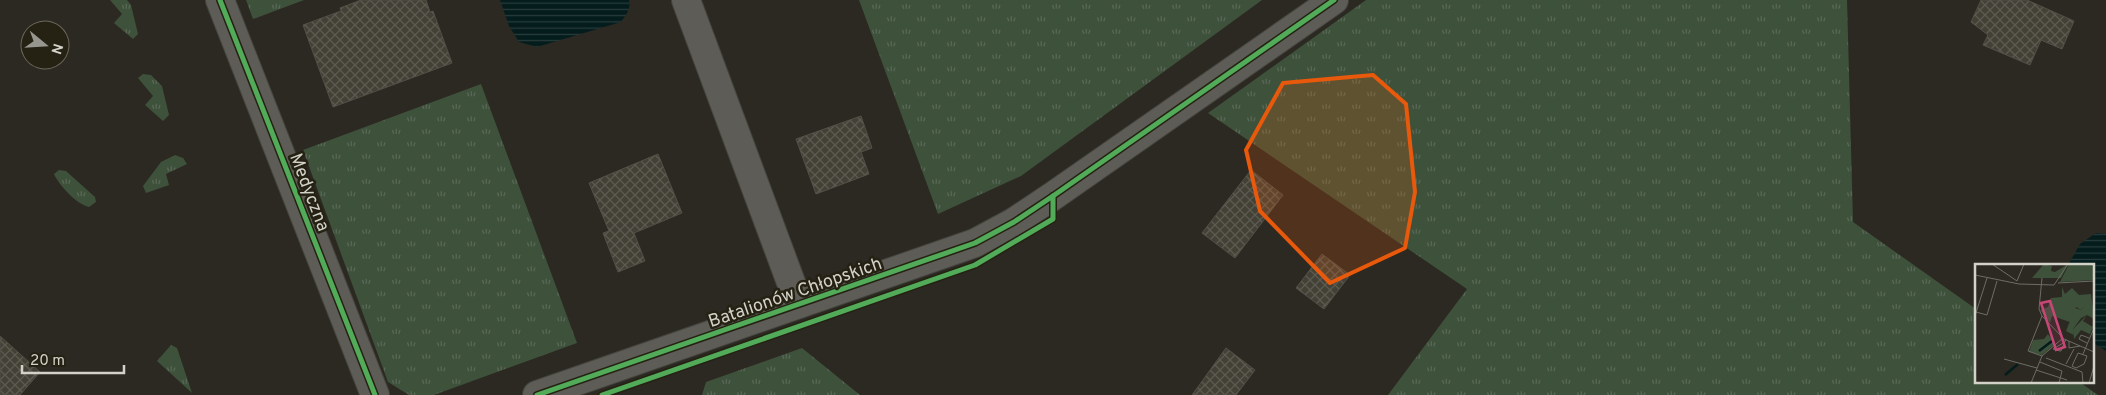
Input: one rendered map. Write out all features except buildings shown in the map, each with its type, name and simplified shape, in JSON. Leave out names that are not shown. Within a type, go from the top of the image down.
[{"type":"street","name":"Medyczna","points":[[220,0],[375,395]]},
{"type":"street","points":[[686,0],[799,304]]},
{"type":"street","name":"Batalionów Chłopskich","points":[[537,395],[974,243],[1014,222],[1053,196],[1334,0]]},
{"type":"highlighted area","points":[[1373,75],[1406,104],[1415,192],[1405,248],[1330,283],[1260,211],[1246,150],[1283,83]]},
{"type":"green space","points":[[110,0],[127,0],[131,5],[138,34],[133,39],[114,23],[122,14]]},
{"type":"green space","points":[[246,0],[304,0],[253,19]]},
{"type":"green space","points":[[859,0],[1262,0],[1021,176],[938,214]]},
{"type":"green space","points":[[1366,0],[1847,0],[1853,222],[1975,308],[1975,382],[2079,382],[2098,395],[1388,395],[1467,289],[1208,113]]},
{"type":"green space","points":[[143,74],[151,75],[162,86],[169,115],[163,121],[145,105],[153,96],[138,78]]},
{"type":"green space","points":[[481,84],[577,343],[434,395],[409,395],[388,382],[303,150]]},
{"type":"green space","points":[[175,155],[183,158],[187,164],[166,174],[169,185],[146,193],[143,186],[161,162]]},
{"type":"green space","points":[[59,170],[66,171],[95,197],[96,202],[89,207],[74,198],[54,174]]},
{"type":"green space","points":[[171,345],[177,348],[192,393],[157,361]]},
{"type":"green space","points":[[802,348],[860,395],[702,395],[706,382]]},
{"type":"water","points":[[500,0],[629,0],[629,6],[628,12],[621,22],[537,47],[519,42],[509,26]]},
{"type":"water","points":[[2096,233],[2106,234],[2106,351],[2094,343],[2094,264],[2069,264],[2080,244]]},
{"type":"cycle path","points":[[220,0],[375,395]]},
{"type":"cycle path","points":[[537,395],[975,243],[1014,222],[1053,196],[1334,0]]},
{"type":"cycle path","points":[[602,395],[975,265],[1053,219],[1053,196]]}]
